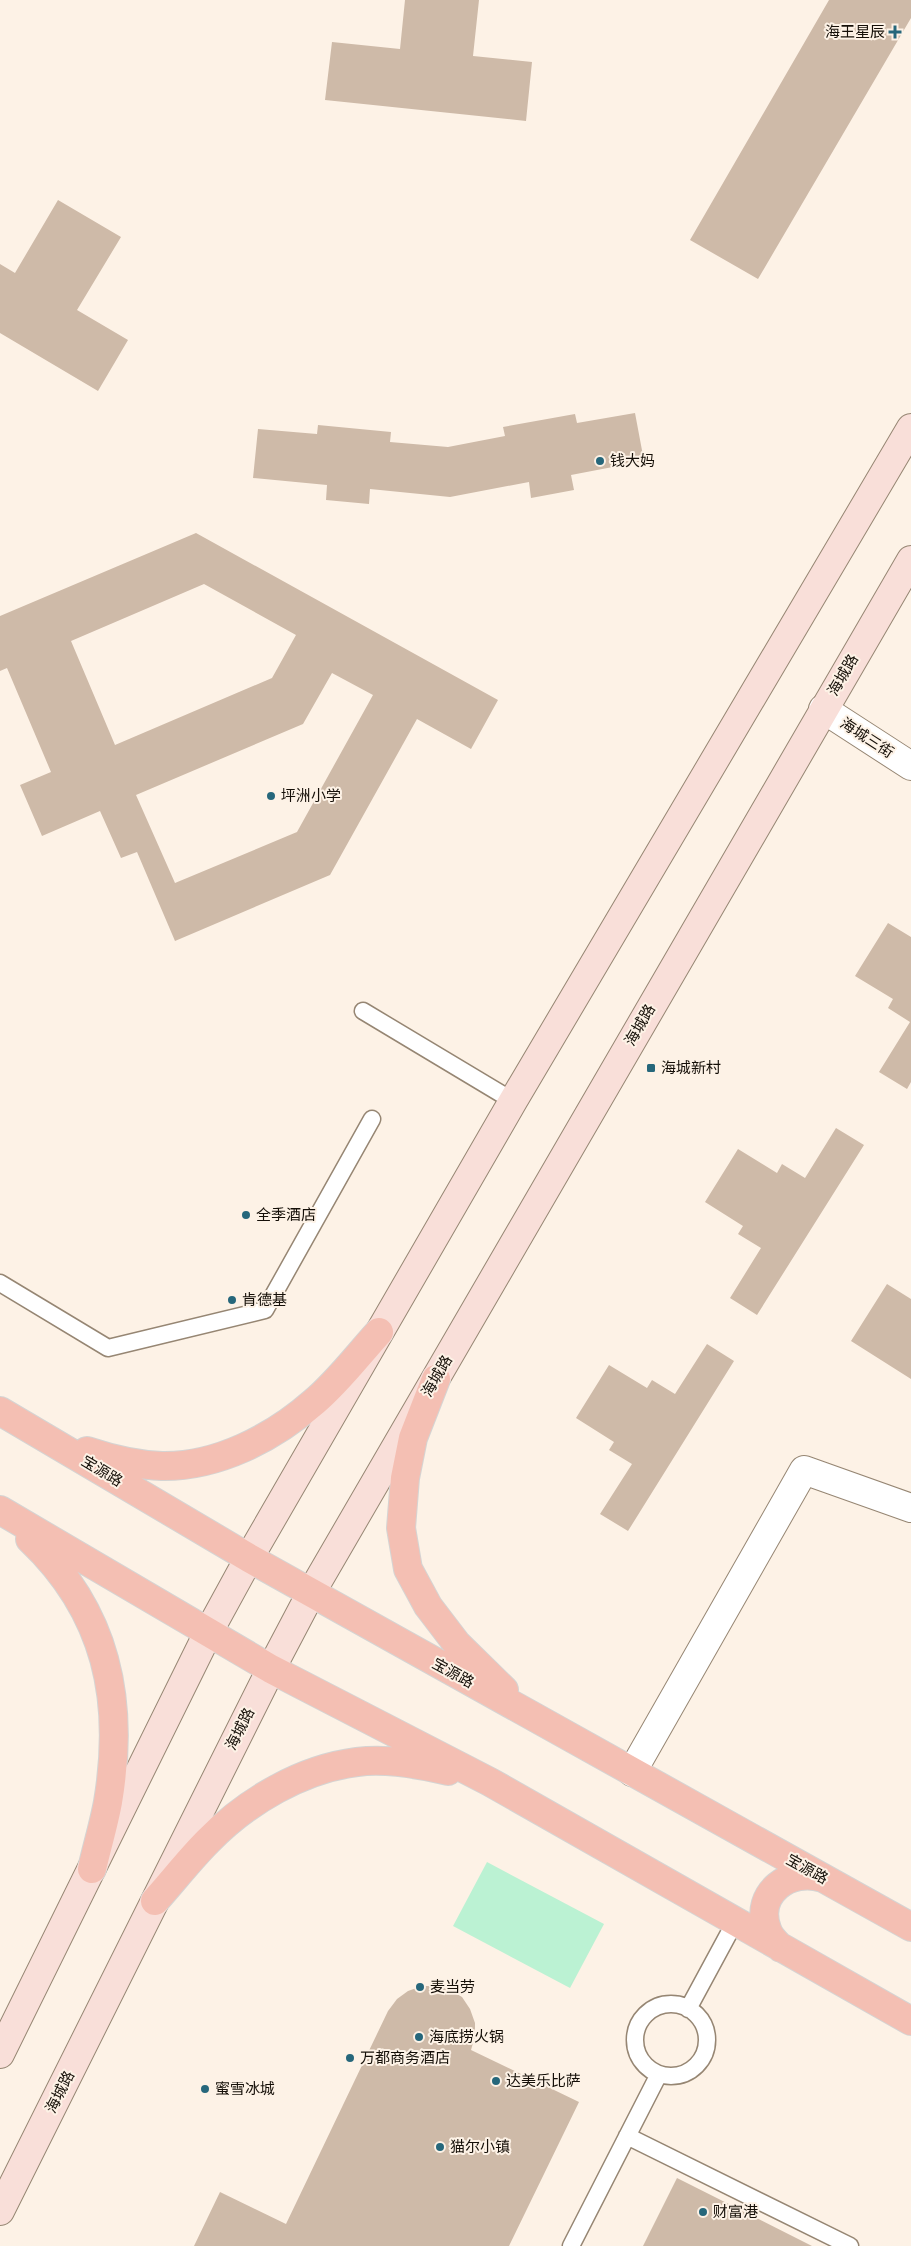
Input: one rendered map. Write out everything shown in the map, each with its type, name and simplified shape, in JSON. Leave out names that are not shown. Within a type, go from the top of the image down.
[{"type":"main road","points":[[0,2054],[208,1633],[249,1558],[513,1101],[911,428]]},
{"type":"main road","name":"海城路","points":[[0,2211],[270,1669],[311,1593],[911,560]]},
{"type":"main road","points":[[45,1438],[118,1461],[162,1466],[202,1461],[241,1449],[279,1429],[315,1401],[379,1332]]},
{"type":"main road","points":[[436,1379],[413,1438],[405,1478],[401,1528],[408,1568],[428,1606],[457,1644],[528,1714]]},
{"type":"main road","name":"宝源路","points":[[0,1411],[249,1558],[911,1927]]},
{"type":"main road","points":[[0,1511],[270,1669],[490,1782],[911,2021]]},
{"type":"main road","points":[[0,1511],[49,1557],[82,1602],[103,1650],[113,1702],[113,1756],[108,1803],[92,1869]]},
{"type":"main road","points":[[155,1901],[209,1840],[242,1812],[276,1790],[315,1771],[358,1761],[414,1763],[490,1782]]},
{"type":"main road","points":[[781,1948],[771,1938],[766,1928],[764,1914],[767,1900],[775,1888],[785,1880],[798,1875],[812,1874],[824,1878]]},
{"type":"street","name":"海城三街","points":[[823,709],[911,766]]},
{"type":"street","points":[[632,1772],[804,1470],[911,1508]]},
{"type":"lane","points":[[363,1011],[513,1101]]},
{"type":"lane","points":[[0,1282],[108,1348],[265,1310],[372,1119]]},
{"type":"lane","points":[[688,2009],[734,1922]]},
{"type":"lane","points":[[677,2005],[688,2009],[703,2024],[707,2034],[704,2055],[698,2064],[680,2075],[659,2074],[648,2069],[638,2054],[635,2037],[638,2026],[645,2016],[660,2007],[677,2005]]},
{"type":"lane","points":[[571,2246],[659,2074]]},
{"type":"lane","points":[[627,2136],[850,2246]]},
{"type":"green space","points":[[487,1862],[604,1924],[570,1988],[453,1926]]},
{"type":"building","points":[[405,0],[479,0],[473,56],[532,62],[526,121],[325,100],[332,42],[400,49]]},
{"type":"building","points":[[829,0],[911,0],[911,18],[758,279],[690,240]]},
{"type":"building","points":[[58,200],[121,237],[77,310],[128,340],[98,391],[0,333],[0,264],[15,273]]},
{"type":"building","points":[[635,413],[644,461],[571,475],[574,490],[531,498],[529,482],[450,497],[370,489],[369,504],[326,500],[327,485],[253,478],[258,429],[317,434],[318,425],[391,432],[390,442],[448,447],[505,436],[503,427],[575,414],[577,423]]},
{"type":"building","points":[[196,533],[498,700],[471,749],[417,719],[330,875],[175,941],[137,852],[121,858],[100,811],[42,836],[20,785],[51,772],[7,668],[0,671],[0,616]],"holes":[[[204,584],[296,635],[272,678],[115,745],[71,641]],[[332,673],[373,695],[297,832],[175,883],[136,795],[303,724]]]},
{"type":"building","points":[[888,923],[911,937],[911,1082],[907,1089],[879,1072],[910,1022],[888,1008],[893,999],[855,976]]},
{"type":"building","points":[[836,1128],[864,1145],[757,1315],[730,1298],[761,1248],[738,1234],[743,1226],[705,1202],[738,1149],[777,1173],[782,1164],[805,1178]]},
{"type":"building","points":[[887,1284],[911,1299],[911,1379],[851,1341]]},
{"type":"building","points":[[707,1344],[734,1361],[628,1531],[600,1514],[632,1464],[609,1450],[614,1442],[576,1418],[609,1365],[647,1388],[652,1380],[675,1394]]},
{"type":"building","name":"猫尔小镇","points":[[422,1986],[436,1986],[450,1990],[462,1997],[470,2009],[475,2023],[475,2036],[471,2050],[579,2102],[509,2246],[194,2246],[220,2192],[286,2224],[388,2011],[397,1999],[408,1991]]},
{"type":"building","name":"财富港","points":[[677,2178],[812,2246],[643,2246]]},
{"type":"place","name":"海王星辰","points":[[895,32]]},
{"type":"place","name":"钱大妈","points":[[600,461]]},
{"type":"place","name":"坪洲小学","points":[[271,796]]},
{"type":"place","name":"海城新村","points":[[651,1068]]},
{"type":"place","name":"全季酒店","points":[[246,1215]]},
{"type":"place","name":"肯德基","points":[[232,1300]]},
{"type":"place","name":"麦当劳","points":[[420,1987]]},
{"type":"place","name":"海底捞火锅","points":[[419,2037]]},
{"type":"place","name":"万都商务酒店","points":[[350,2058]]},
{"type":"place","name":"达美乐比萨","points":[[496,2081]]},
{"type":"place","name":"蜜雪冰城","points":[[205,2089]]},
{"type":"place","name":"猫尔小镇","points":[[440,2147]]},
{"type":"place","name":"财富港","points":[[703,2212]]}]
